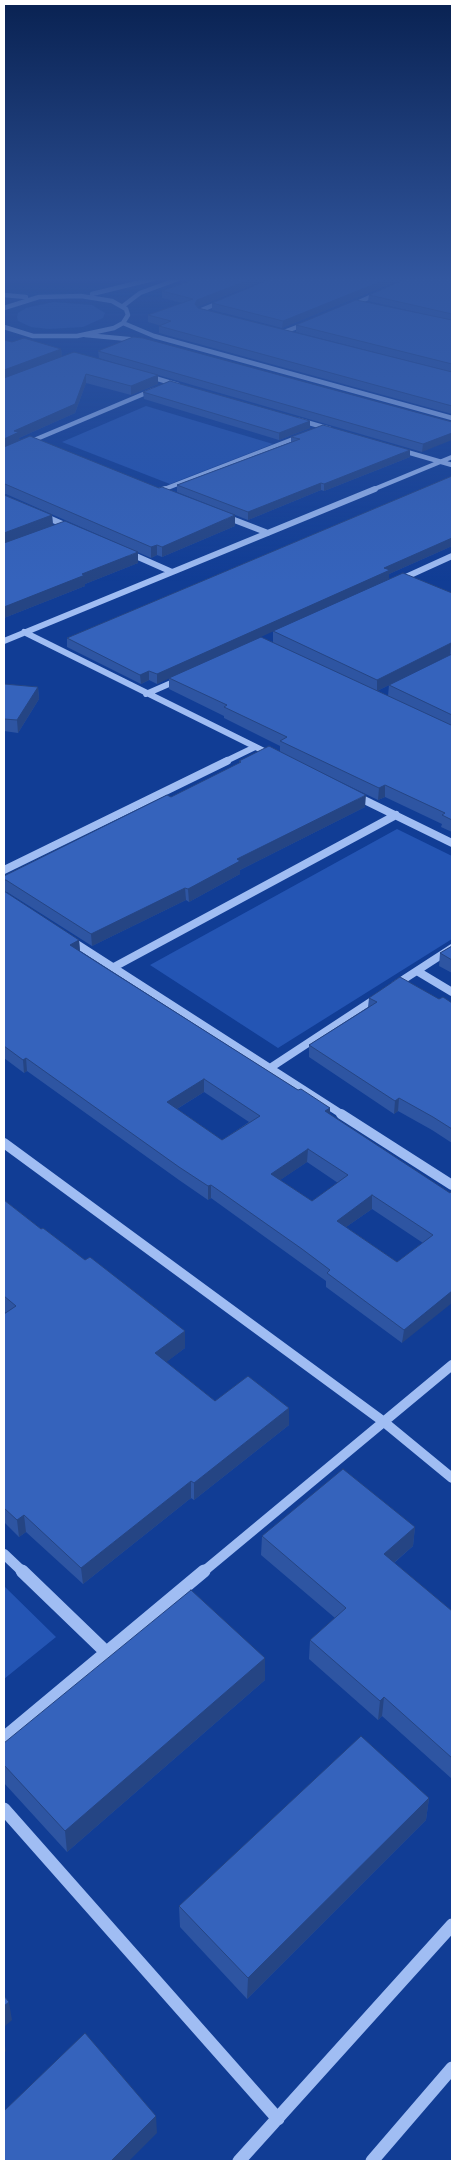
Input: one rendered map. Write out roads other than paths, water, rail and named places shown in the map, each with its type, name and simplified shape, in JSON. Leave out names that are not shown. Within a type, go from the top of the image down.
[{"type":"street","points":[[160,380],[189,388]]},
{"type":"street","points":[[314,380],[452,418]]},
{"type":"street","points":[[18,447],[170,383]]},
{"type":"street","points":[[294,419],[332,430]]},
{"type":"street","points":[[314,431],[323,428]]},
{"type":"street","points":[[159,491],[305,434]]},
{"type":"street","points":[[33,441],[42,444]]},
{"type":"street","points":[[395,448],[452,465]]},
{"type":"street","points":[[4,641],[452,457]]},
{"type":"street","points":[[150,488],[168,494]]},
{"type":"street","points":[[214,512],[268,532]]},
{"type":"street","points":[[39,514],[75,530]]},
{"type":"street","points":[[57,529],[66,526]]},
{"type":"street","points":[[119,549],[172,572]]},
{"type":"street","points":[[389,585],[452,556]]},
{"type":"street","points":[[24,632],[281,760]]},
{"type":"street","points":[[146,694],[182,678]]},
{"type":"street","points":[[4,870],[255,747]]},
{"type":"street","points":[[352,794],[452,842]]},
{"type":"street","points":[[114,967],[396,815]]},
{"type":"street","points":[[59,932],[452,1185]]},
{"type":"street","points":[[270,1068],[452,948]]},
{"type":"street","points":[[416,971],[452,992]]},
{"type":"street","points":[[4,1143],[384,1422],[452,1478]]},
{"type":"street","points":[[4,1738],[452,1364]]},
{"type":"street","points":[[4,1554],[106,1652]]},
{"type":"street","points":[[4,1809],[278,2119]]},
{"type":"street","points":[[239,2161],[452,1925]]},
{"type":"street","points":[[372,2161],[452,2068]]}]
